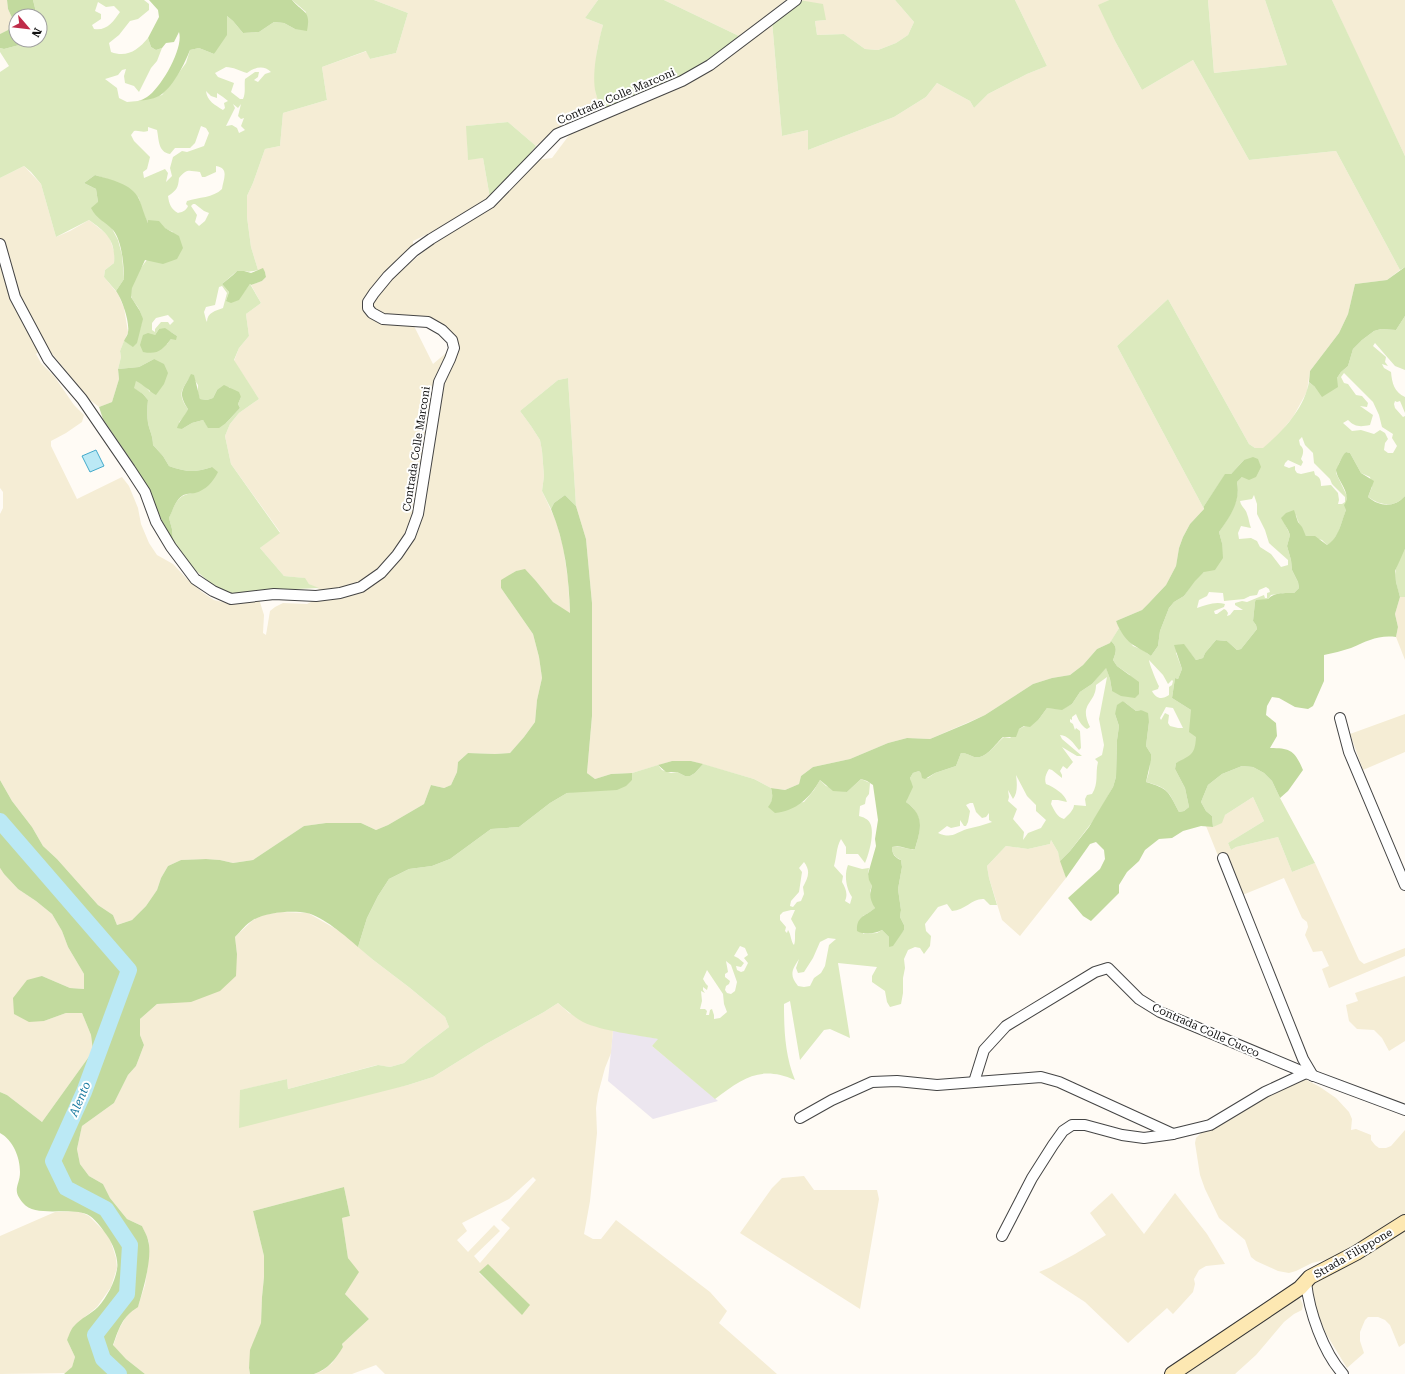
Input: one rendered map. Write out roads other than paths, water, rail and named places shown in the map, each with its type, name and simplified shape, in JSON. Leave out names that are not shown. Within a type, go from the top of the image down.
[{"type":"street","name":"Contrada Colle Marconi","points":[[0,244],[15,297],[48,359],[82,399],[130,469],[145,492],[156,522],[171,547],[195,579],[213,592],[231,599],[274,594],[316,596],[340,593],[361,587],[381,573],[398,555],[410,536],[418,514],[439,382],[454,348],[452,340],[442,330],[428,322],[383,319],[372,314],[368,308],[368,302],[374,293],[388,276],[414,251],[490,203],[557,134],[682,81],[710,65],[796,0]]},
{"type":"street","points":[[1340,718],[1349,752],[1405,884]]},
{"type":"street","points":[[1002,1236],[1032,1178],[1063,1131],[1072,1125],[1085,1125],[1122,1135],[1144,1138],[1173,1134],[1210,1125],[1266,1092],[1310,1074],[1223,858]]},
{"type":"street","name":"Contrada Colle Cucco","points":[[974,1082],[984,1050],[1006,1026],[1095,972],[1108,968],[1139,999],[1160,1012],[1310,1074],[1405,1110]]},
{"type":"street","points":[[800,1118],[832,1100],[872,1082],[896,1081],[937,1085],[1041,1077],[1059,1082],[1173,1134]]},
{"type":"street","name":"Strada Filippone","points":[[1343,1374],[1336,1367],[1322,1342],[1307,1295],[1306,1282],[1310,1277],[1356,1253],[1405,1222]]},
{"type":"street","points":[[1172,1374],[1300,1288],[1306,1282]]},
{"type":"water","points":[[96,450],[104,466],[90,472],[82,456]]},
{"type":"waterway","name":"Alento","points":[[0,821],[129,970],[84,1092],[53,1161],[66,1188],[106,1209],[130,1245],[127,1294],[95,1335],[103,1359],[119,1374]]}]
